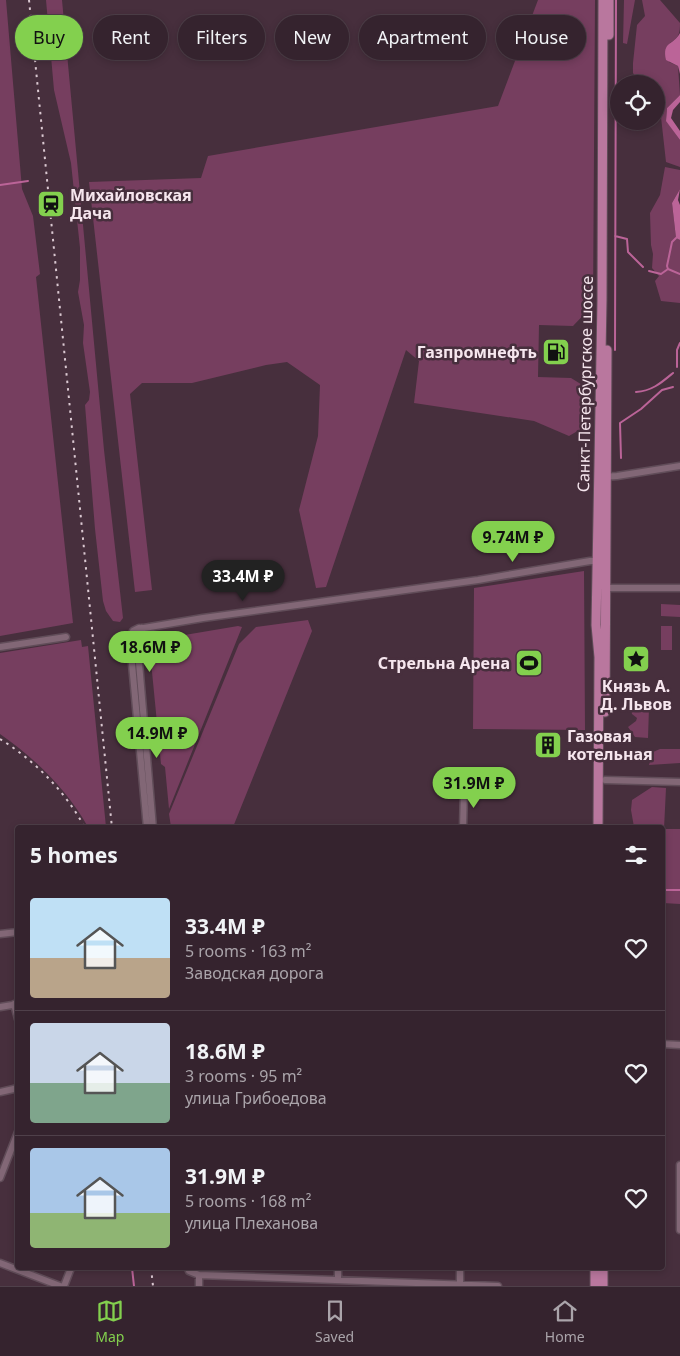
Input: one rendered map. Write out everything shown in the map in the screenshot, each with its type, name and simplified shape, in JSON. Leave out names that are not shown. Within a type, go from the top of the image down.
[{"type":"main road","name":"Санкт-Петербургское шоссе","points":[[603,0],[603,477]]},
{"type":"main road","name":"Санкт-Петербургское шоссе","points":[[598,825],[599,666],[596,625],[602,561],[609,0]]},
{"type":"main road","name":"Санкт-Петербургское шоссе","points":[[602,561],[606,588],[604,825]]},
{"type":"main road","points":[[595,1270],[595,1286]]},
{"type":"main road","points":[[602,1270],[603,1286]]},
{"type":"street","points":[[603,477],[680,466]]},
{"type":"street","points":[[147,825],[130,642],[133,631],[140,628],[602,561]]},
{"type":"street","points":[[606,588],[680,588]]},
{"type":"street","points":[[140,628],[137,639],[153,825]]},
{"type":"street","points":[[0,647],[66,637]]},
{"type":"street","points":[[604,780],[680,782]]},
{"type":"street","points":[[463,825],[464,790]]},
{"type":"street","points":[[0,934],[15,932]]},
{"type":"street","points":[[0,1007],[15,1004]]},
{"type":"street","points":[[665,1044],[680,1045]]},
{"type":"street","points":[[0,1092],[15,1089]]},
{"type":"street","points":[[0,1178],[15,1140]]},
{"type":"street","points":[[680,1165],[680,1230]]},
{"type":"street","points":[[0,1263],[15,1269]]},
{"type":"street","points":[[19,1270],[62,1286],[70,1270]]},
{"type":"street","points":[[189,1270],[199,1275],[338,1280],[383,1284],[498,1286]]},
{"type":"street","points":[[338,1270],[338,1280]]},
{"type":"street","points":[[460,1270],[460,1284]]},
{"type":"street","points":[[199,1275],[199,1286]]},
{"type":"shaded area","points":[[0,0],[6,0],[22,189],[33,216],[40,274],[36,277],[73,623],[0,636]]},
{"type":"shaded area","points":[[46,0],[62,0],[63,15],[47,15]]},
{"type":"shaded area","points":[[538,0],[595,0],[593,305],[573,326],[539,325],[538,377],[571,378],[584,386],[586,426],[569,436],[534,421],[414,403],[419,361],[406,350],[326,587],[316,588],[299,510],[318,436],[320,385],[287,362],[266,365],[192,383],[142,383],[130,394],[152,590],[135,592],[89,182],[201,178],[208,156],[498,106],[515,60],[586,60],[586,15],[532,15]]},
{"type":"shaded area","points":[[624,0],[635,0],[627,44],[623,43]]},
{"type":"shaded area","points":[[642,0],[660,0],[680,23],[678,35],[670,43],[669,62],[678,66],[680,95],[667,108],[666,120],[680,140],[680,167],[666,162],[662,130],[665,130],[665,75],[634,75],[633,73],[637,25],[645,16]]},
{"type":"shaded area","points":[[680,33],[680,74],[678,66],[666,60],[665,54],[667,47]]},
{"type":"shaded area","points":[[51,60],[68,60],[104,450],[123,618],[120,622],[113,621],[106,611],[103,601],[85,405],[89,400],[90,392],[83,343],[84,325],[78,292],[80,248],[71,163],[54,90]]},
{"type":"shaded area","points":[[680,95],[680,102],[673,110],[671,118],[680,131],[680,140],[666,121],[667,108]]},
{"type":"shaded area","points":[[665,167],[680,170],[680,189],[672,203],[676,238],[680,240],[680,303],[661,301],[655,281],[659,276],[652,268],[653,254],[650,213],[660,195]]},
{"type":"shaded area","points":[[680,189],[678,200],[680,205],[680,240],[676,238],[672,203]]},
{"type":"shaded area","name":"Стрельна Арена","points":[[584,571],[585,730],[473,729],[474,588]]},
{"type":"shaded area","points":[[661,604],[680,605],[680,617],[661,616]]},
{"type":"shaded area","points":[[308,620],[312,631],[234,825],[171,825],[169,814],[239,644],[256,627]]},
{"type":"shaded area","points":[[238,626],[242,627],[169,809],[165,767],[161,764],[149,641]]},
{"type":"shaded area","points":[[661,626],[672,626],[672,650],[661,650]]},
{"type":"shaded area","points":[[81,640],[82,647],[88,646],[106,825],[87,825],[70,800],[38,764],[0,734],[0,653]]},
{"type":"shaded area","points":[[624,704],[645,704],[649,708],[648,738],[635,737],[628,727],[637,718],[632,714],[631,708],[624,707]]},
{"type":"shaded area","points":[[660,749],[680,749],[680,763],[649,765],[653,752]]},
{"type":"shaded area","points":[[652,787],[666,788],[664,825],[634,825],[631,810],[632,800]]},
{"type":"shaded area","points":[[665,829],[680,829],[680,904],[665,903]]},
{"type":"waterway","points":[[615,350],[616,0]]},
{"type":"waterway","points":[[0,185],[28,181]]},
{"type":"waterway","points":[[615,236],[627,239],[628,252],[643,267]]},
{"type":"waterway","points":[[676,238],[672,242],[667,266],[668,269],[680,274]]},
{"type":"waterway","points":[[649,271],[661,274],[668,269]]},
{"type":"waterway","points":[[677,367],[677,350],[680,343]]},
{"type":"waterway","points":[[636,392],[652,388],[673,373]]},
{"type":"waterway","points":[[621,458],[620,423],[641,409],[662,390],[673,387]]},
{"type":"waterway","points":[[665,890],[680,890]]},
{"type":"waterway","points":[[132,1270],[134,1286]]},
{"type":"railway","points":[[29,0],[112,825]]},
{"type":"railway","points":[[0,739],[13,747],[48,778],[68,802],[83,825]]},
{"type":"railway","points":[[151,1270],[153,1286]]},
{"type":"place","name":"Михайловская Дача","points":[[51,204]]},
{"type":"place","name":"Газпромнефть","points":[[556,352]]},
{"type":"place","name":"Князь А. Д. Львов","points":[[636,659]]},
{"type":"place","name":"Стрельна Арена","points":[[529,663]]},
{"type":"place","name":"Газовая котельная","points":[[548,745]]}]
